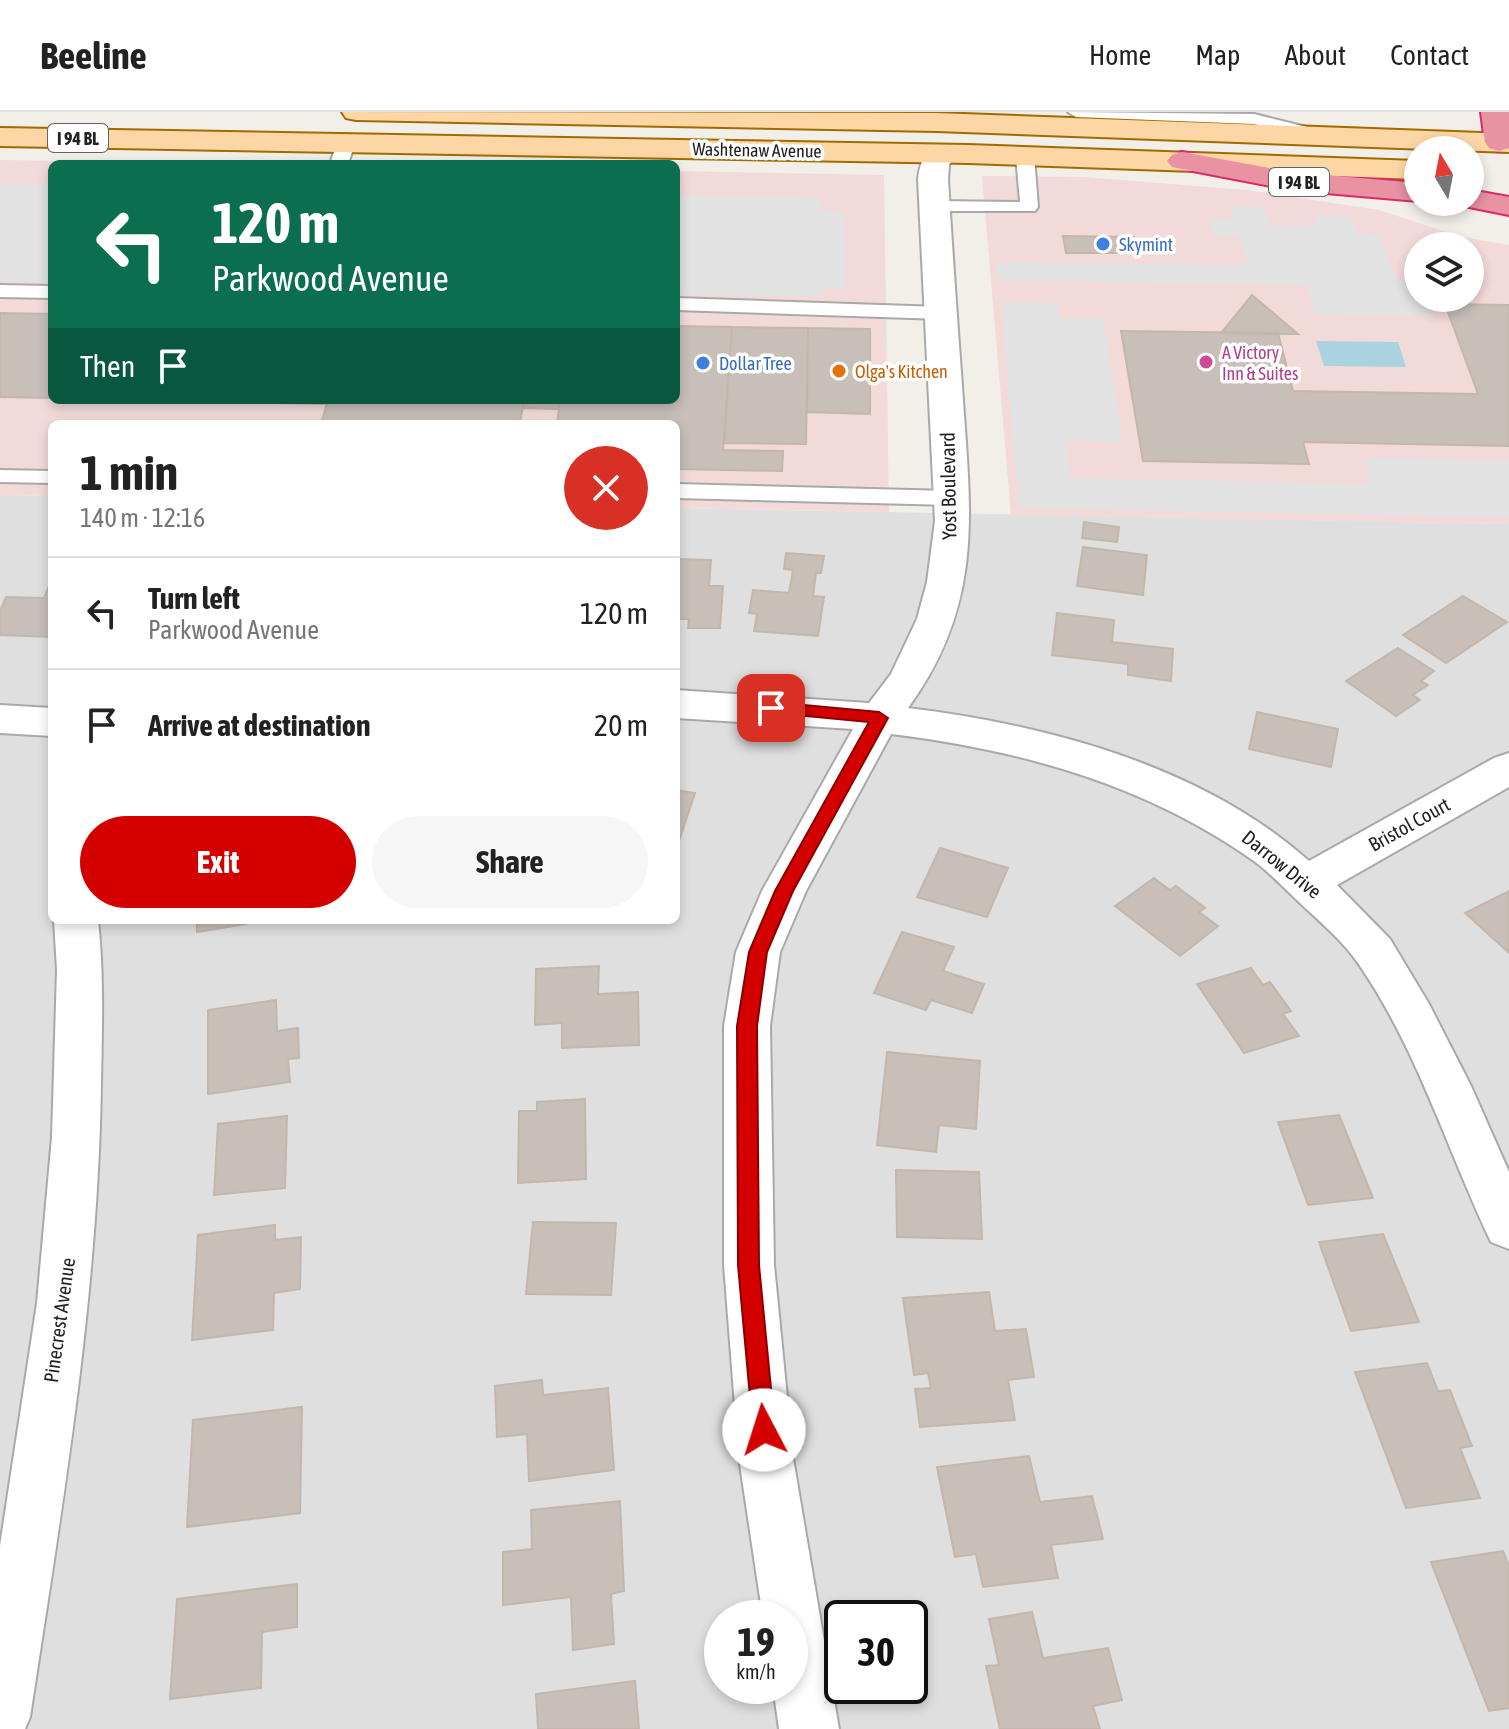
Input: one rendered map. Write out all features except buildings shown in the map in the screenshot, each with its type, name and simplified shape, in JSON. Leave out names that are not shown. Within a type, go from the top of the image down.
[{"type":"highway","points":[[1495,112],[1504,142]]},
{"type":"highway","name":"I 94 BL","points":[[1182,161],[1291,181],[1404,191]]},
{"type":"highway","points":[[1484,188],[1509,206]]},
{"type":"main road","name":"Washtenaw Avenue","points":[[356,112],[936,117],[1504,142]]},
{"type":"main road","points":[[155,139],[318,128],[869,138],[909,133],[936,117]]},
{"type":"main road","points":[[942,154],[951,147],[974,139],[1015,136],[1404,150]]},
{"type":"main road","name":"Washtenaw Avenue","points":[[0,137],[155,139],[343,154],[942,154],[1404,169]]},
{"type":"main road","points":[[1484,144],[1504,142]]},
{"type":"street","name":"Yost Boulevard","points":[[809,1729],[766,1458],[749,1265],[747,1026],[758,952],[784,891],[879,718],[908,679],[936,619],[946,582],[953,521],[934,206],[934,164],[942,154]]},
{"type":"street","name":"Darrow Drive","points":[[680,704],[771,708],[941,724],[1065,754],[1181,794],[1242,830],[1309,881],[1373,950],[1419,1030],[1509,1227]]},
{"type":"street","points":[[0,719],[48,722]]},
{"type":"street","name":"Bristol Court","points":[[1309,881],[1509,768]]},
{"type":"street","name":"Pinecrest Avenue","points":[[0,1717],[32,1517],[68,1256],[78,1121],[76,924]]},
{"type":"lane","points":[[1076,112],[1254,119],[1316,135]]},
{"type":"lane","points":[[934,206],[1029,207],[1025,156]]},
{"type":"lane","points":[[0,291],[48,292]]},
{"type":"lane","points":[[680,304],[941,313]]},
{"type":"lane","points":[[0,476],[48,477]]},
{"type":"lane","points":[[680,491],[951,498]]},
{"type":"shaded area","points":[[0,160],[48,161],[48,404],[680,404],[680,171],[884,175],[889,512],[680,508],[680,420],[48,420],[48,496],[0,495]]},
{"type":"shaded area","points":[[982,176],[1083,177],[1247,190],[1379,210],[1447,232],[1404,232],[1404,312],[1484,312],[1484,241],[1509,245],[1509,524],[1011,515]]},
{"type":"shaded area","points":[[0,183],[48,184],[48,282],[0,281]]},
{"type":"shaded area","points":[[680,195],[819,198],[821,210],[844,212],[845,289],[825,288],[820,297],[680,294]]},
{"type":"shaded area","points":[[1230,206],[1264,207],[1270,226],[1318,226],[1315,215],[1351,216],[1358,234],[1380,235],[1396,279],[1404,279],[1404,312],[1434,312],[1435,316],[1316,314],[1307,285],[998,280],[996,262],[1247,265],[1240,237],[1214,237],[1210,219],[1233,219]]},
{"type":"shaded area","points":[[1001,302],[1058,303],[1060,318],[1103,318],[1122,442],[1066,441],[1070,478],[1370,484],[1363,458],[1509,460],[1509,517],[1019,508]]},
{"type":"shaded area","points":[[0,495],[48,496],[48,924],[680,924],[680,508],[1509,524],[1509,1729],[0,1729]]},
{"type":"water","points":[[1316,341],[1398,342],[1406,367],[1324,366]]},
{"type":"place","name":"Skymint","points":[[1103,244]]},
{"type":"place","name":"A Victory Inn & Suites","points":[[1206,362]]},
{"type":"place","name":"Dollar Tree","points":[[703,363]]},
{"type":"place","name":"Olga's Kitchen","points":[[839,371]]},
{"type":"route","points":[[764,1430],[749,1265],[747,1026],[758,952],[784,891],[879,718],[771,708]]}]
